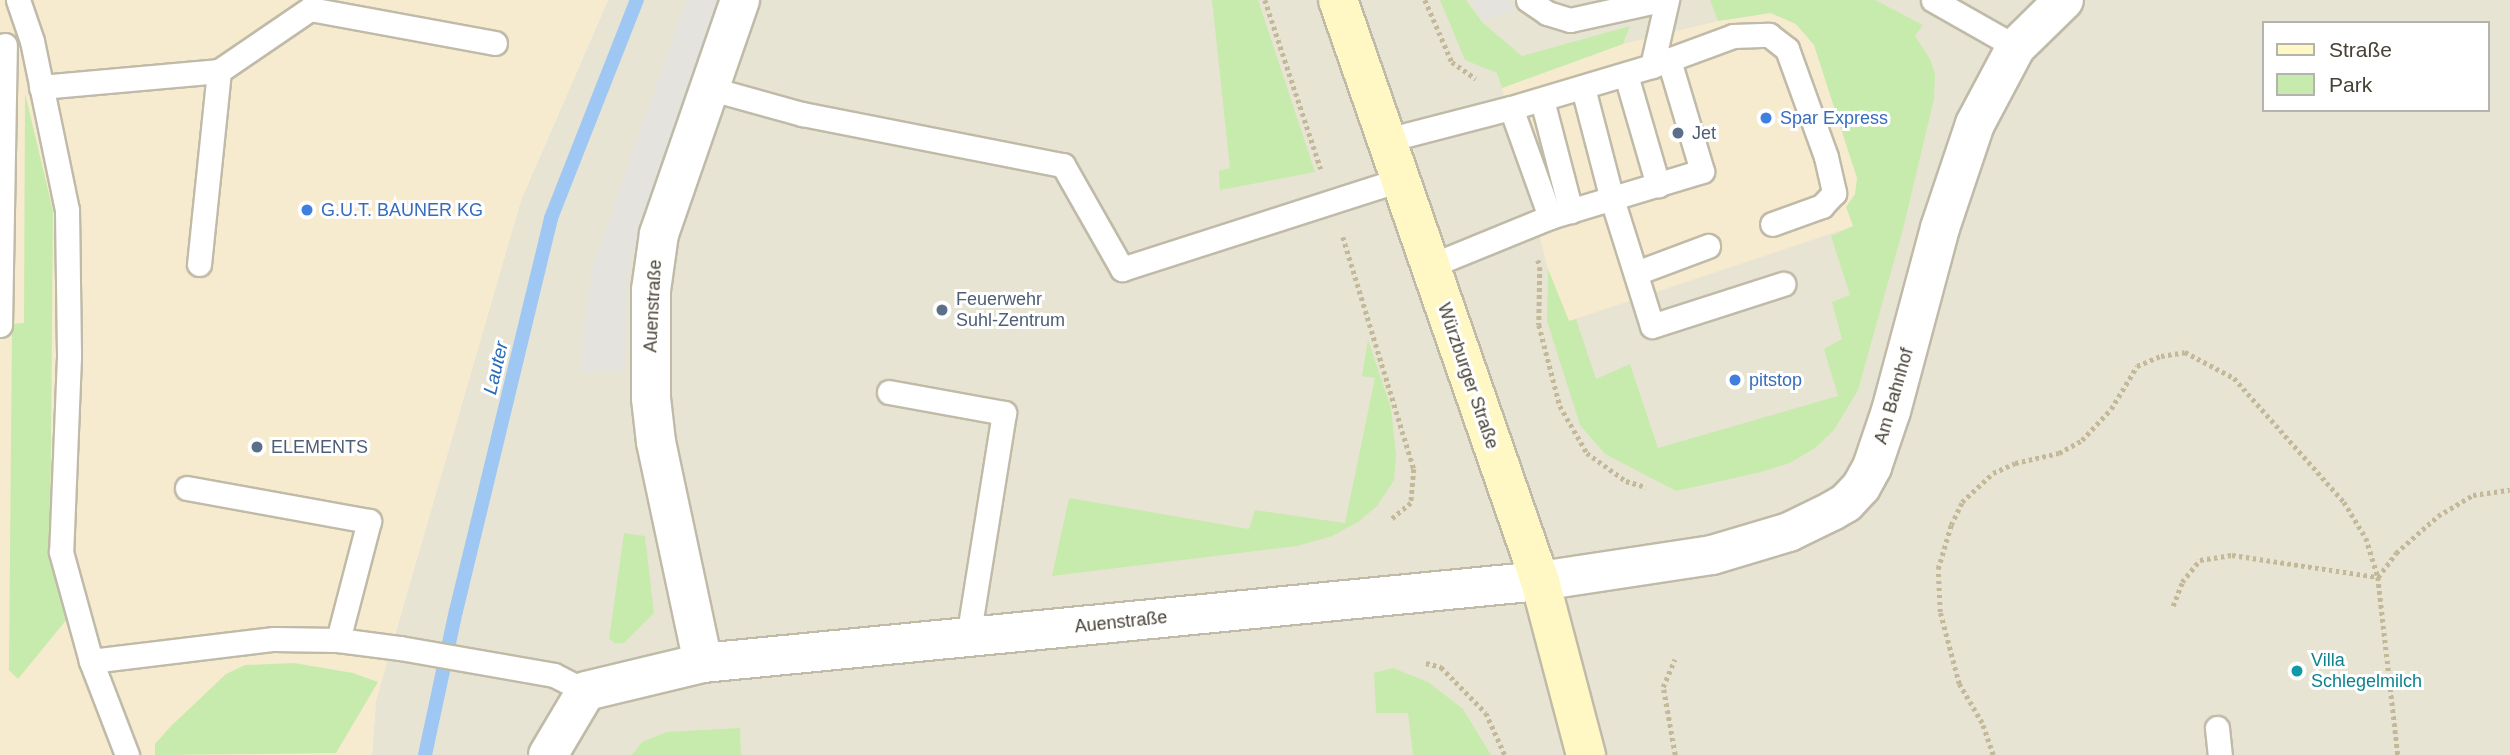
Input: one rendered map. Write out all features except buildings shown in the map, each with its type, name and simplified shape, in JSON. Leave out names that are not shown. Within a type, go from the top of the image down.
[{"type":"main road","name":"Würzburger Straße","points":[[1338,0],[1540,581],[1586,755]]},
{"type":"street","name":"Auenstraße","points":[[703,663],[656,442],[650,345],[651,290],[659,234],[740,0]]},
{"type":"street","name":"Am Bahnhof","points":[[1540,581],[1712,555],[1789,532],[1846,503],[1861,487],[1872,467],[1891,411],[1940,228],[1975,124],[2016,47],[2064,0]]},
{"type":"street","name":"Auenstraße","points":[[586,691],[703,663],[1540,581]]},
{"type":"street","points":[[548,755],[586,691]]},
{"type":"lane","points":[[18,0],[32,41],[67,210],[69,357],[61,552],[92,662],[127,755]]},
{"type":"lane","points":[[1528,0],[1547,13],[1570,20],[1661,0]]},
{"type":"lane","points":[[1430,266],[1560,214],[1702,170],[1660,63],[1667,0]]},
{"type":"lane","points":[[1933,0],[2016,47]]},
{"type":"lane","points":[[41,87],[219,71],[310,9],[495,43]]},
{"type":"lane","points":[[1387,140],[1583,88],[1733,36],[1769,35],[1787,49],[1826,157],[1834,193],[1822,206],[1772,224]]},
{"type":"lane","points":[[0,325],[2,45],[32,41]]},
{"type":"lane","points":[[200,264],[219,71]]},
{"type":"lane","points":[[1626,75],[1658,185]]},
{"type":"lane","points":[[708,88],[802,114],[1063,165],[1122,269],[1400,180]]},
{"type":"lane","points":[[1583,88],[1612,199],[1653,326],[1783,284]]},
{"type":"lane","points":[[1542,100],[1560,214]]},
{"type":"lane","points":[[1511,108],[1560,214]]},
{"type":"lane","points":[[1636,273],[1708,246]]},
{"type":"lane","points":[[890,392],[1004,413],[968,637]]},
{"type":"lane","points":[[187,488],[369,521],[338,640]]},
{"type":"lane","points":[[92,662],[274,639],[338,640],[486,662],[555,676],[586,691]]},
{"type":"lane","points":[[2217,728],[2220,755]]},
{"type":"path","points":[[1265,0],[1331,200],[1414,469],[1411,503],[1392,519]]},
{"type":"path","points":[[1993,755],[1982,723],[1959,684],[1940,611],[1938,569],[1951,524],[1962,502],[1993,473],[2015,463],[2059,453],[2082,440],[2111,409],[2137,366],[2161,356],[2185,352],[2234,379],[2344,502],[2367,538],[2378,577],[2398,755]]},
{"type":"path","points":[[2378,577],[2396,553],[2438,516],[2473,495],[2510,490]]},
{"type":"path","points":[[2173,606],[2182,582],[2200,560],[2232,555],[2378,577]]},
{"type":"path","points":[[1675,659],[1663,687],[1675,755]]},
{"type":"path","points":[[1426,663],[1441,667],[1486,713],[1505,755]]},
{"type":"shaded area","points":[[0,0],[608,0],[521,200],[376,700],[372,755],[0,755]]},
{"type":"shaded area","points":[[608,0],[2510,0],[2510,755],[372,755],[376,700],[521,200]]},
{"type":"shaded area","points":[[686,0],[723,0],[629,266],[624,371],[579,372],[592,268]]},
{"type":"shaded area","points":[[1470,0],[1508,0],[1516,10],[1484,21]]},
{"type":"shaded area","name":"Jet","points":[[1770,13],[1796,24],[1814,45],[1857,178],[1854,226],[1569,321],[1548,269],[1502,88],[1623,44],[1718,21]]},
{"type":"green space","points":[[1212,0],[1258,0],[1315,172],[1220,190],[1219,171],[1230,168]]},
{"type":"green space","points":[[1440,0],[1466,0],[1483,23],[1522,56],[1630,26],[1623,44],[1502,88],[1497,73],[1465,60]]},
{"type":"green space","points":[[1710,0],[1875,0],[1923,25],[1915,36],[1930,59],[1935,74],[1934,99],[1903,229],[1858,390],[1834,430],[1815,448],[1790,463],[1676,491],[1605,454],[1580,425],[1547,321],[1548,269],[1569,321],[1576,319],[1596,379],[1630,364],[1658,448],[1838,396],[1824,349],[1842,339],[1832,302],[1850,295],[1831,236],[1853,226],[1846,207],[1855,194],[1857,178],[1814,45],[1796,24],[1771,13],[1718,21]]},
{"type":"green space","points":[[25,93],[53,211],[50,558],[67,619],[18,679],[9,670],[12,324],[24,323]]},
{"type":"green space","points":[[1368,340],[1391,408],[1396,455],[1394,480],[1377,506],[1358,522],[1332,536],[1297,546],[1052,576],[1069,498],[1249,529],[1255,510],[1345,523],[1375,378],[1362,376]]},
{"type":"green space","points":[[624,533],[645,536],[654,613],[624,643],[615,643],[609,639]]},
{"type":"green space","points":[[294,663],[353,673],[378,682],[336,753],[155,755],[155,744],[226,674],[245,665]]},
{"type":"green space","points":[[1393,668],[1428,682],[1463,709],[1491,755],[1413,755],[1408,713],[1376,713],[1374,673]]},
{"type":"green space","points":[[740,728],[741,755],[632,755],[642,742],[667,732]]},
{"type":"waterway","name":"Lauter","points":[[425,755],[456,611],[551,218],[637,0]]},
{"type":"place","name":"Spar Express","points":[[1766,118]]},
{"type":"place","name":"Jet","points":[[1678,133]]},
{"type":"place","name":"G.U.T. BAUNER KG","points":[[307,210]]},
{"type":"place","name":"Feuerwehr Suhl-Zentrum","points":[[942,310]]},
{"type":"place","name":"pitstop","points":[[1735,380]]},
{"type":"place","name":"ELEMENTS","points":[[257,447]]},
{"type":"place","name":"Villa Schlegelmilch","points":[[2297,671]]}]
